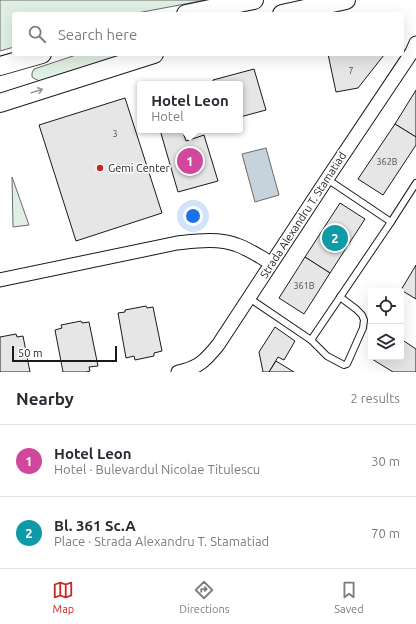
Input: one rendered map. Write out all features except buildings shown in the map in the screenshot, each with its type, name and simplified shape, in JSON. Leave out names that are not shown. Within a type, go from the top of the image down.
[{"type":"main road","points":[[196,12],[254,0]]},
{"type":"main road","points":[[291,12],[346,0]]},
{"type":"main road","points":[[0,66],[35,56]]},
{"type":"main road","points":[[0,104],[148,56]]},
{"type":"street","name":"Strada Alexandru T. Stamatiad","points":[[178,372],[203,369],[208,358],[326,179],[415,50]]},
{"type":"street","points":[[0,280],[178,243],[203,240],[237,245],[271,263]]},
{"type":"lane","points":[[326,179],[391,222]]},
{"type":"lane","points":[[311,340],[391,222],[416,182]]},
{"type":"lane","points":[[248,298],[311,340],[327,356],[344,366],[347,364],[364,328],[364,320],[362,315],[356,309],[340,297]]},
{"type":"green space","points":[[0,0],[206,0],[143,12],[12,12],[12,48],[0,51]]},
{"type":"green space","points":[[73,56],[129,56],[70,71],[39,81],[32,77],[34,69]]},
{"type":"green space","points":[[12,177],[29,225],[13,227]]},
{"type":"shaded area","points":[[266,148],[279,195],[255,202],[242,154]]},
{"type":"place","name":"Hotel Leon","points":[[190,161]]},
{"type":"place","name":"Gemi Center","points":[[100,168]]},
{"type":"place","name":"Bl. 361 Sc.A","points":[[335,238]]}]
